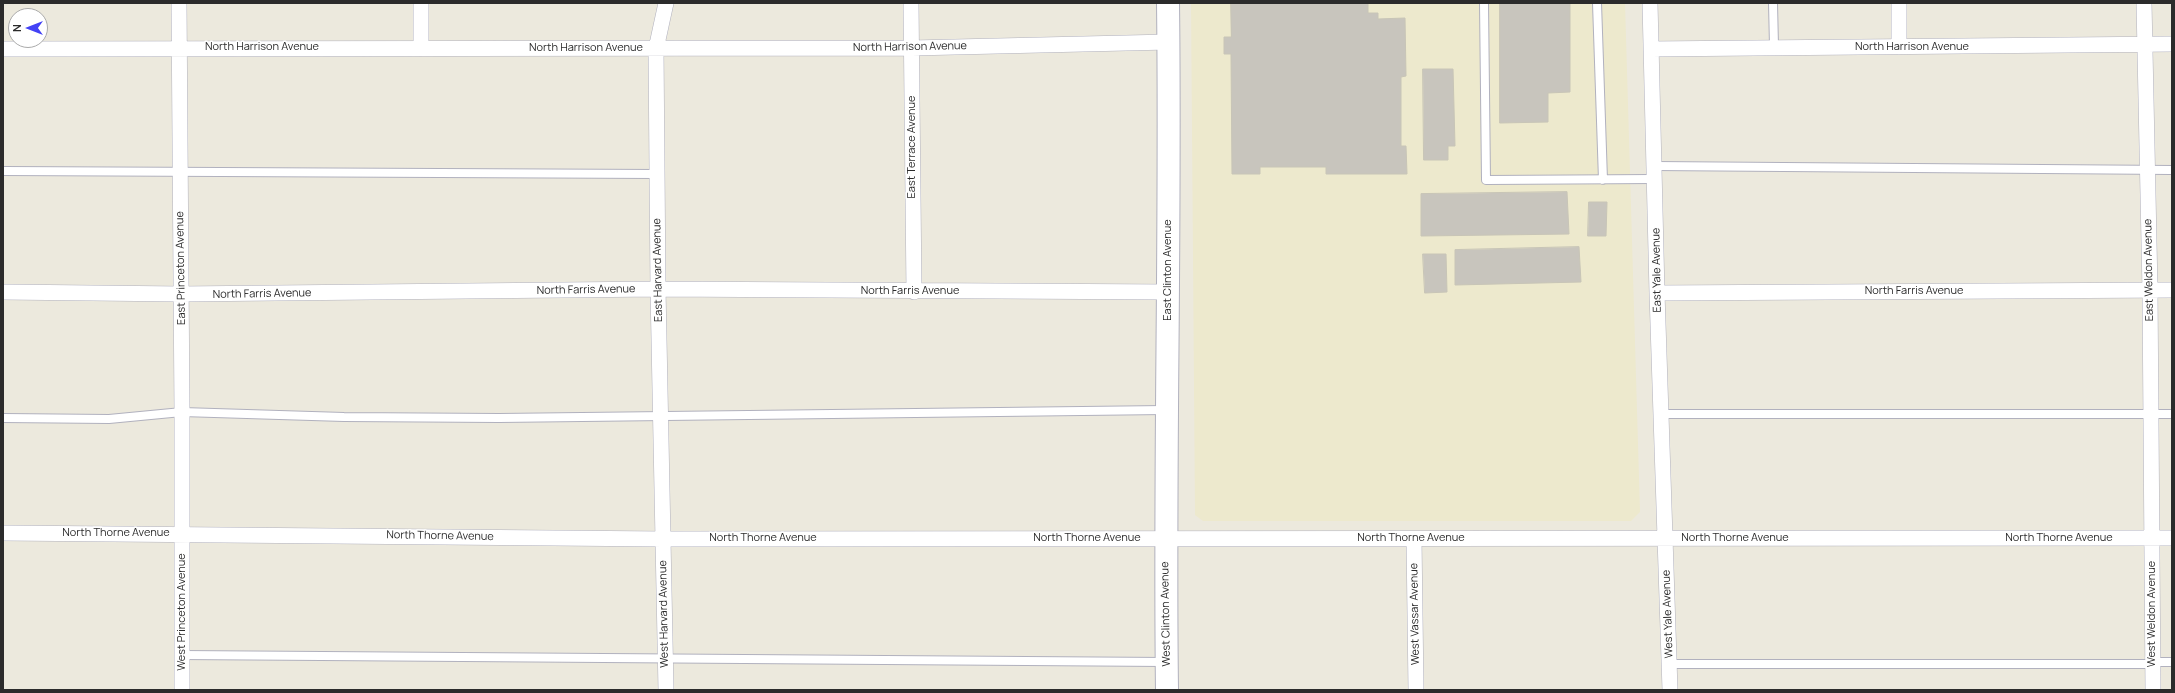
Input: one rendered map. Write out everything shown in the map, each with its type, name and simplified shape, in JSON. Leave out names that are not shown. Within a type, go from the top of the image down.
[{"type":"main road","name":"East Clinton Avenue","points":[[1165,538],[1169,292],[1168,3]]},
{"type":"main road","name":"West Clinton Avenue","points":[[1165,538],[1167,690]]},
{"type":"street","name":"East Princeton Avenue","points":[[178,3],[182,533]]},
{"type":"street","points":[[421,3],[421,47]]},
{"type":"street","name":"East Harvard Avenue","points":[[663,539],[658,289],[656,49],[666,3]]},
{"type":"street","name":"East Terrace Avenue","points":[[911,3],[914,292]]},
{"type":"street","name":"East Yale Avenue","points":[[1650,3],[1657,293],[1666,538]]},
{"type":"street","points":[[1899,3],[1899,47]]},
{"type":"street","name":"East Weldon Avenue","points":[[2144,3],[2150,290],[2152,538]]},
{"type":"street","name":"North Harrison Avenue","points":[[3,49],[179,47],[656,49],[912,48],[1169,42]]},
{"type":"street","name":"North Harrison Avenue","points":[[1652,48],[2172,44]]},
{"type":"street","name":"North Farris Avenue","points":[[3,292],[181,294],[658,289],[914,292],[1169,292]]},
{"type":"street","name":"North Farris Avenue","points":[[1657,293],[2172,290]]},
{"type":"street","name":"North Thorne Avenue","points":[[3,533],[182,533],[663,539],[2172,538]]},
{"type":"street","name":"West Princeton Avenue","points":[[182,533],[182,690]]},
{"type":"street","name":"West Yale Avenue","points":[[1666,538],[1670,690]]},
{"type":"street","name":"West Weldon Avenue","points":[[2152,538],[2153,690]]},
{"type":"street","name":"West Harvard Avenue","points":[[663,539],[666,690]]},
{"type":"street","name":"West Vassar Avenue","points":[[1414,539],[1416,690]]},
{"type":"lane","points":[[1484,3],[1486,180],[1603,180],[1654,172],[2172,170]]},
{"type":"lane","points":[[1597,3],[1603,180]]},
{"type":"lane","points":[[1773,3],[1774,46]]},
{"type":"lane","points":[[3,171],[657,174]]},
{"type":"lane","points":[[3,418],[109,419],[182,412],[352,417],[660,416],[1166,410]]},
{"type":"lane","points":[[1661,414],[2172,414]]},
{"type":"lane","points":[[181,655],[1167,662]]},
{"type":"lane","points":[[1670,664],[2172,662]]},
{"type":"shaded area","points":[[1191,3],[1625,3],[1640,512],[1631,521],[1203,521],[1195,515]]},
{"type":"building","points":[[1231,3],[1368,3],[1368,13],[1378,13],[1378,19],[1405,18],[1406,76],[1401,77],[1401,146],[1406,146],[1407,174],[1326,174],[1326,167],[1260,167],[1260,174],[1232,174],[1231,54],[1224,54],[1224,37],[1231,37]]},
{"type":"building","points":[[1500,3],[1570,3],[1570,92],[1548,93],[1548,122],[1500,123]]},
{"type":"building","points":[[1423,69],[1453,69],[1455,146],[1448,146],[1448,160],[1424,160]]},
{"type":"building","points":[[1567,192],[1569,234],[1421,236],[1421,194]]},
{"type":"building","points":[[1589,202],[1607,202],[1606,236],[1588,236]]},
{"type":"building","points":[[1579,247],[1581,282],[1455,285],[1455,250]]},
{"type":"building","points":[[1423,254],[1446,254],[1447,292],[1425,293]]}]
